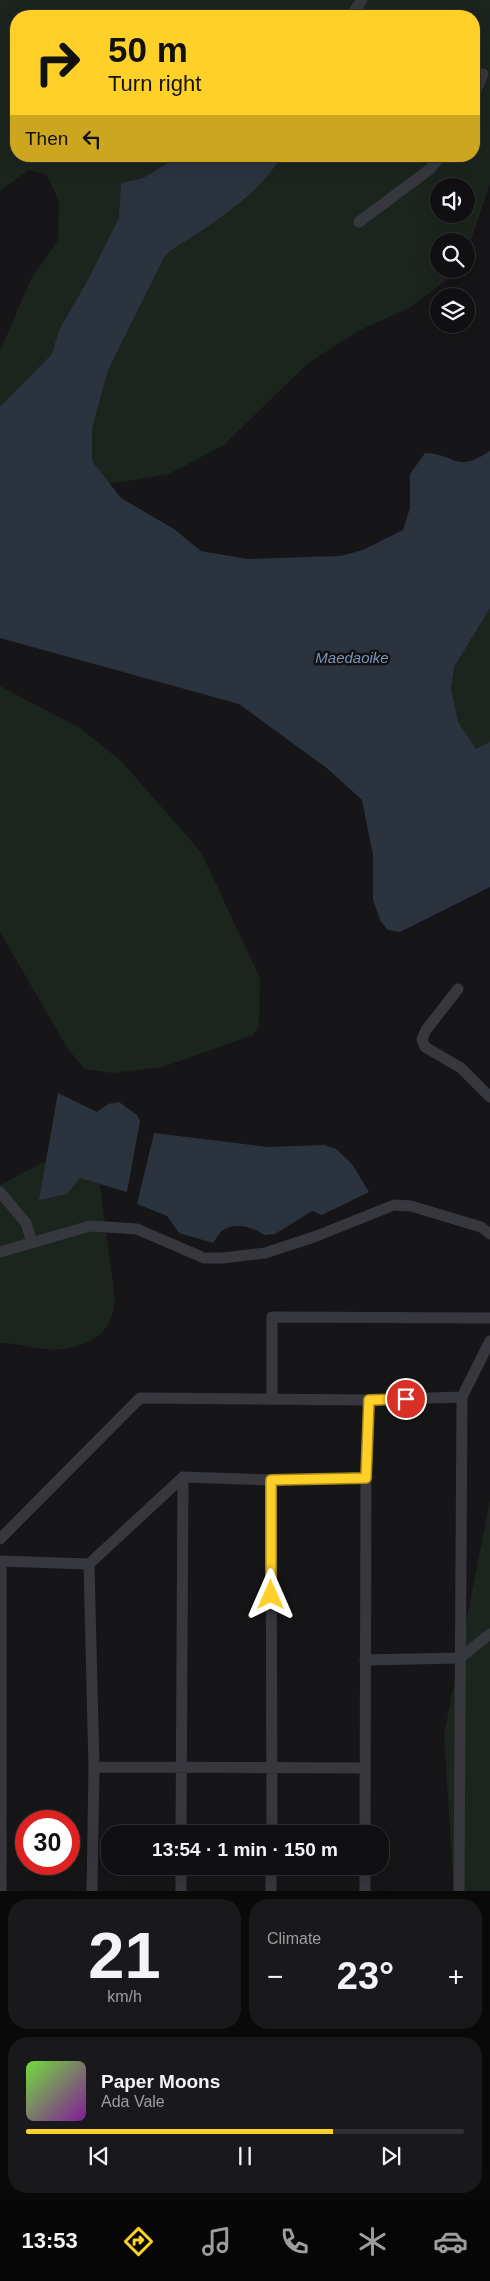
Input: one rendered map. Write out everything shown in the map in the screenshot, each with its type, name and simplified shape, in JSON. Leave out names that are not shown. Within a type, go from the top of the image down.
[{"type":"street","points":[[359,222],[430,169],[436,162]]},
{"type":"street","points":[[458,989],[426,1030],[422,1039],[425,1047],[461,1068],[490,1097]]},
{"type":"street","points":[[0,1192],[26,1223],[32,1242]]},
{"type":"street","points":[[0,1252],[90,1226],[137,1229],[204,1258],[223,1258],[265,1253],[314,1237],[394,1205],[411,1206],[482,1227],[490,1234]]},
{"type":"street","points":[[272,1399],[272,1318],[490,1318]]},
{"type":"street","points":[[459,1891],[462,1397],[490,1341]]},
{"type":"street","points":[[0,1539],[140,1398],[369,1400],[462,1397]]},
{"type":"street","points":[[364,1825],[366,1478],[369,1400]]},
{"type":"street","points":[[1,1891],[1,1562],[89,1564],[183,1477],[271,1480],[366,1478]]},
{"type":"street","points":[[181,1825],[183,1477]]},
{"type":"street","points":[[271,1480],[272,1825]]},
{"type":"street","points":[[89,1564],[94,1767],[92,1891]]},
{"type":"street","points":[[364,1660],[460,1658],[490,1634]]},
{"type":"street","points":[[94,1767],[364,1768]]},
{"type":"street","points":[[180,1891],[181,1875]]},
{"type":"street","points":[[271,1875],[271,1891]]},
{"type":"street","points":[[365,1875],[365,1891]]},
{"type":"shaded area","points":[[0,0],[490,0],[490,183],[473,233],[430,233],[430,278],[448,278],[447,280],[436,288],[430,288],[430,293],[409,308],[358,331],[307,364],[224,445],[169,474],[122,482],[60,486],[0,417],[0,351],[31,279],[58,240],[59,201],[46,174],[29,170],[0,191]]},
{"type":"shaded area","points":[[490,510],[490,759],[461,739],[430,581]]},
{"type":"shaded area","points":[[0,686],[80,728],[121,761],[201,852],[260,978],[259,1026],[253,1035],[163,1067],[112,1073],[85,1069],[68,1049],[0,932]]},
{"type":"shaded area","points":[[53,1157],[97,1163],[115,1298],[114,1309],[111,1319],[100,1334],[93,1340],[74,1347],[56,1350],[0,1343],[0,1185]]},
{"type":"shaded area","points":[[490,1500],[490,1891],[454,1891],[444,1735]]},
{"type":"water","name":"Maedaoike","points":[[169,162],[278,162],[259,185],[231,210],[170,251],[163,259],[108,370],[92,428],[92,461],[121,498],[174,529],[201,551],[247,559],[340,556],[363,550],[403,530],[410,508],[410,474],[425,453],[462,462],[478,458],[490,451],[490,608],[454,667],[451,688],[458,722],[476,749],[490,742],[490,887],[400,932],[388,930],[381,922],[373,900],[373,855],[362,800],[328,769],[239,704],[0,638],[0,407],[52,354],[59,330],[88,280],[119,218],[121,183],[143,178]]},
{"type":"water","points":[[58,1093],[97,1112],[108,1104],[119,1102],[137,1115],[140,1121],[127,1192],[80,1178],[67,1194],[39,1200]]},
{"type":"water","points":[[154,1133],[268,1147],[324,1145],[336,1149],[352,1164],[369,1192],[322,1215],[312,1211],[275,1234],[264,1235],[244,1226],[233,1226],[223,1230],[213,1243],[179,1233],[167,1216],[137,1204]]},
{"type":"route","points":[[271,1595],[271,1480],[366,1478],[369,1400],[406,1399]]}]
